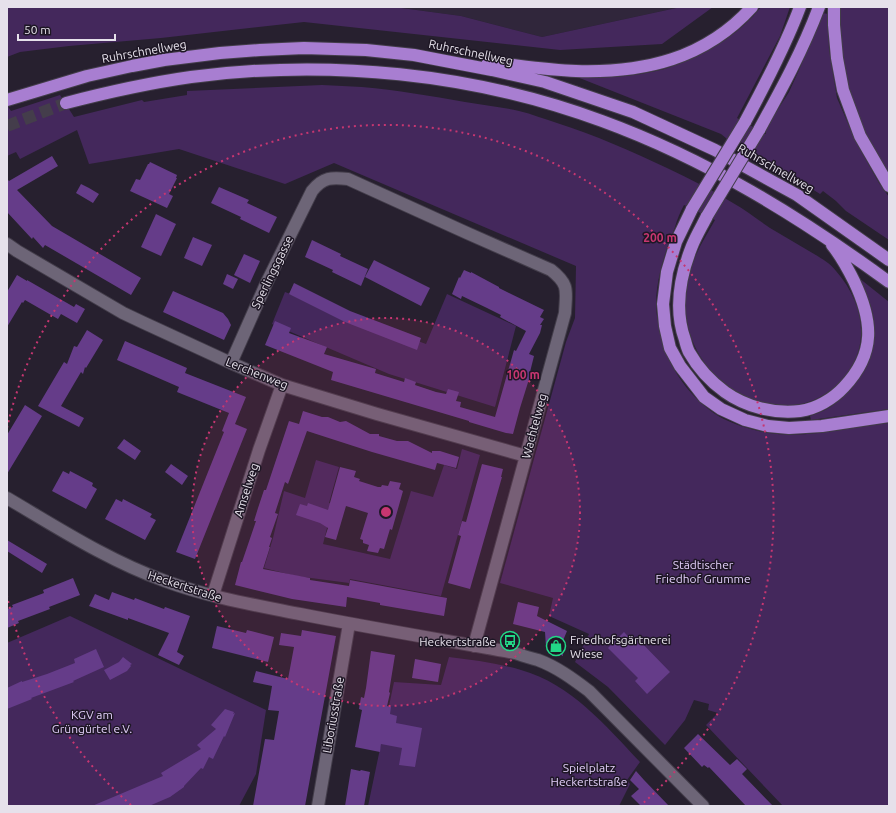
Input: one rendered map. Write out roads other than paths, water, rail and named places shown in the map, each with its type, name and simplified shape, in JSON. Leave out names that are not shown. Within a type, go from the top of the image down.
[{"type":"highway","points":[[414,55],[574,71],[600,71],[636,68],[672,60],[700,48],[715,39],[737,22],[752,7]]},
{"type":"highway","points":[[800,7],[772,72],[745,122],[692,209],[676,242],[667,272],[663,304],[665,326],[670,348],[680,366],[704,397],[721,409],[745,420],[768,426],[789,428],[822,426],[889,416]]},
{"type":"highway","points":[[819,7],[787,79],[759,130],[707,216],[692,246],[681,280],[679,311],[682,332],[688,351],[701,370],[714,384],[738,400],[773,411],[801,411],[816,406],[831,398],[848,383],[860,367],[867,348],[867,313],[851,273],[830,242],[820,233]]},
{"type":"highway","points":[[834,7],[837,58],[843,90],[860,136],[889,186]]},
{"type":"highway","name":"Ruhrschnellweg","points":[[7,100],[87,76],[132,66],[164,60],[220,53],[304,48],[346,49],[414,55],[545,82],[633,112],[715,150],[797,195],[889,260]]},
{"type":"highway","points":[[66,103],[159,82],[261,71],[296,70],[405,75],[467,84],[502,91],[558,106],[602,121],[696,161],[820,233],[889,282]]},
{"type":"street","name":"Wachtelweg","points":[[318,184],[333,177],[348,179],[551,270],[566,286],[565,313],[474,646]]},
{"type":"street","name":"Sperlingsgasse","points":[[231,364],[268,279],[312,190],[318,184]]},
{"type":"street","name":"Lerchenweg","points":[[7,244],[123,313],[231,364],[282,385],[377,414],[526,456]]},
{"type":"street","name":"Amselweg","points":[[212,595],[251,472],[282,385]]},
{"type":"street","name":"Heckertstraße","points":[[7,498],[91,547],[127,566],[164,581],[242,603],[349,624],[515,653],[540,661],[560,670],[589,691],[703,806]]},
{"type":"street","name":"Liboriusstraße","points":[[318,806],[349,624]]},
{"type":"tunnel","points":[[7,126],[66,103]]},
{"type":"place","name":"Heckertstraße","points":[[510,641]]},
{"type":"place","name":"Friedhofsgärtnerei Wiese","points":[[556,646]]},
{"type":"park label","name":"Städtischer Friedhof Grumme","points":[[703,571]]},
{"type":"park label","name":"KGV am Grüngürtel e.V.","points":[[92,721]]},
{"type":"park label","name":"Spielplatz Heckertstraße","points":[[589,774]]}]
